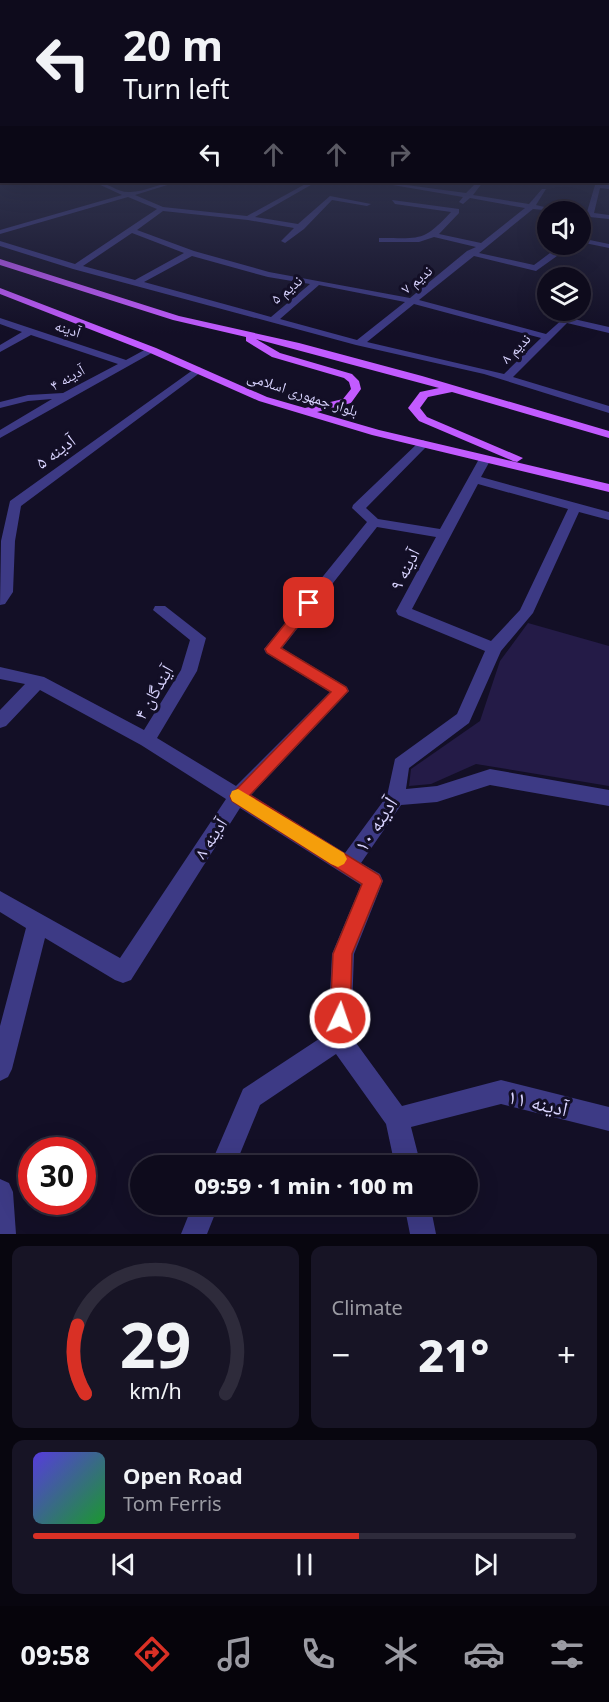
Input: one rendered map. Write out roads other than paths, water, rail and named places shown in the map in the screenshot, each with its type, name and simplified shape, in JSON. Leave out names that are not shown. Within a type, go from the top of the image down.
[{"type":"main road","points":[[0,262],[176,318],[299,346],[452,388],[609,435]]},
{"type":"main road","name":"بلوار جمهوری اسلامی","points":[[0,291],[152,350],[263,399],[423,444],[609,488]]},
{"type":"main road","points":[[237,332],[276,355],[348,376],[354,381],[356,389],[347,401],[303,411]]},
{"type":"main road","points":[[452,388],[424,394],[414,408],[423,419],[457,435],[567,478]]},
{"type":"street","points":[[0,232],[49,218]]},
{"type":"street","points":[[76,267],[149,218]]},
{"type":"street","points":[[236,218],[301,227]]},
{"type":"street","points":[[285,241],[310,218]]},
{"type":"street","points":[[382,240],[419,240],[434,235],[450,218]]},
{"type":"street","name":"ندیم ۷","points":[[359,343],[517,218]]},
{"type":"street","points":[[131,230],[191,253],[268,274],[411,301],[547,337]]},
{"type":"street","points":[[434,235],[480,245]]},
{"type":"street","points":[[591,242],[609,246]]},
{"type":"street","points":[[0,243],[76,267],[359,343],[506,378],[609,410]]},
{"type":"street","points":[[136,283],[191,253]]},
{"type":"street","points":[[470,253],[536,268],[553,255]]},
{"type":"street","name":"ندیم ۵","points":[[273,320],[318,282]]},
{"type":"street","name":"ندیم ۸","points":[[506,378],[565,320],[609,330]]},
{"type":"street","name":"آدینه","points":[[0,321],[126,363]]},
{"type":"street","points":[[0,349],[30,331]]},
{"type":"street","name":"آدینه ۴","points":[[0,435],[65,395],[152,350]]},
{"type":"street","name":"آدینه ۵","points":[[0,600],[6,592],[8,542],[15,504],[197,369]]},
{"type":"street","points":[[0,405],[28,398],[65,395]]},
{"type":"street","points":[[423,444],[358,508],[374,522],[442,534]]},
{"type":"street","name":"آدینه ۹","points":[[485,459],[442,534],[403,611],[494,648]]},
{"type":"street","points":[[474,479],[609,516]]},
{"type":"street","name":"آدینه ۱۰","points":[[339,1040],[343,954],[373,881],[348,865],[396,798],[401,764],[464,718],[494,648],[526,613],[575,507]]},
{"type":"street","name":"آدینه ۸","points":[[38,923],[123,972],[238,796],[341,691],[272,649],[374,522]]},
{"type":"street","name":"آیندگان ۴","points":[[147,740],[189,671],[198,638],[160,610]]},
{"type":"street","points":[[0,673],[38,681],[147,740],[348,865]]},
{"type":"street","points":[[0,721],[38,681]]},
{"type":"street","points":[[396,798],[437,794],[490,777],[609,798]]},
{"type":"street","points":[[0,901],[38,923],[0,1069]]},
{"type":"street","points":[[227,1155],[251,1097],[339,1040],[397,1119],[405,1155]]},
{"type":"street","name":"آدینه ۱۱","points":[[397,1119],[501,1092],[609,1119]]},
{"type":"street","points":[[0,1192],[3,1234]]},
{"type":"street","points":[[194,1234],[202,1215]]},
{"type":"street","points":[[419,1215],[423,1234]]}]
